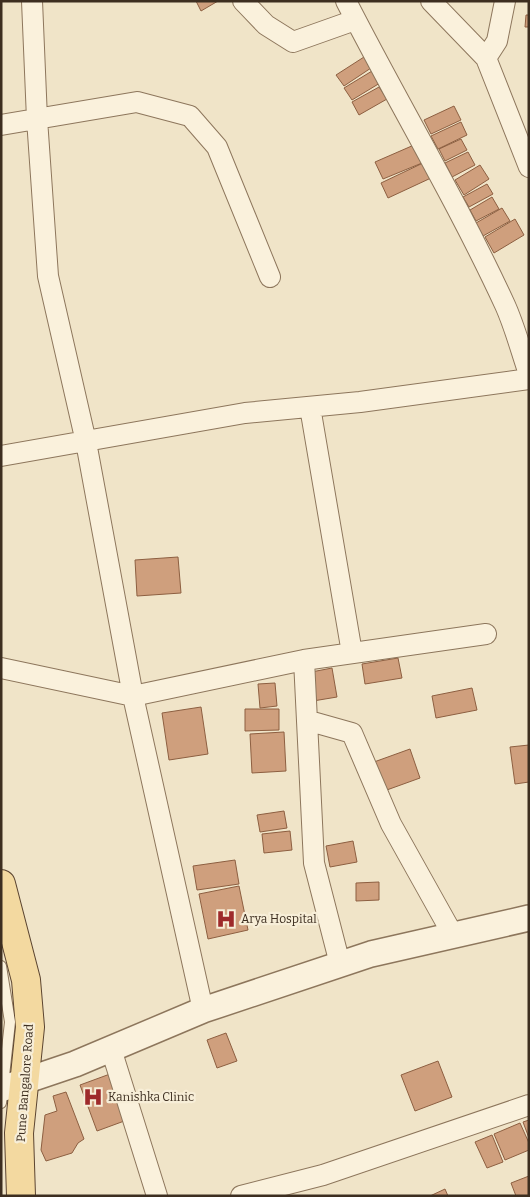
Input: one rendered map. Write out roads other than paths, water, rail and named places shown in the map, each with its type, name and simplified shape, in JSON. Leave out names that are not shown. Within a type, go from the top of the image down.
[{"type":"main road","name":"Pune Bangalore Road","points":[[1,884],[26,980],[30,1027],[8,1090],[19,1133],[21,1196]]},
{"type":"street","points":[[32,1],[37,119],[48,276],[86,442],[133,696],[202,1010]]},
{"type":"street","points":[[346,1],[396,97],[434,162],[506,307],[529,374]]},
{"type":"street","points":[[431,1],[486,58],[529,167]]},
{"type":"street","points":[[486,58],[497,41],[505,1]]},
{"type":"street","points":[[244,2],[266,25],[293,42],[355,20]]},
{"type":"street","points":[[1,125],[136,102],[190,116],[217,147],[270,277]]},
{"type":"street","points":[[1,456],[245,413],[310,407],[529,379]]},
{"type":"street","points":[[310,407],[352,653]]},
{"type":"street","points":[[1,668],[133,696],[304,660],[486,634]]},
{"type":"street","points":[[304,660],[314,863],[340,964]]},
{"type":"street","points":[[313,722],[352,733],[391,824],[453,935]]},
{"type":"street","points":[[8,1090],[75,1064],[202,1010],[340,964],[371,954],[529,918]]},
{"type":"street","points":[[110,1049],[157,1196]]},
{"type":"street","points":[[241,1196],[323,1175],[529,1105]]},
{"type":"lane","points":[[1,966],[10,1022],[8,1090]]},
{"type":"place","name":"Arya Hospital","points":[[226,919]]},
{"type":"place","name":"Kanishka Clinic","points":[[93,1097]]}]
